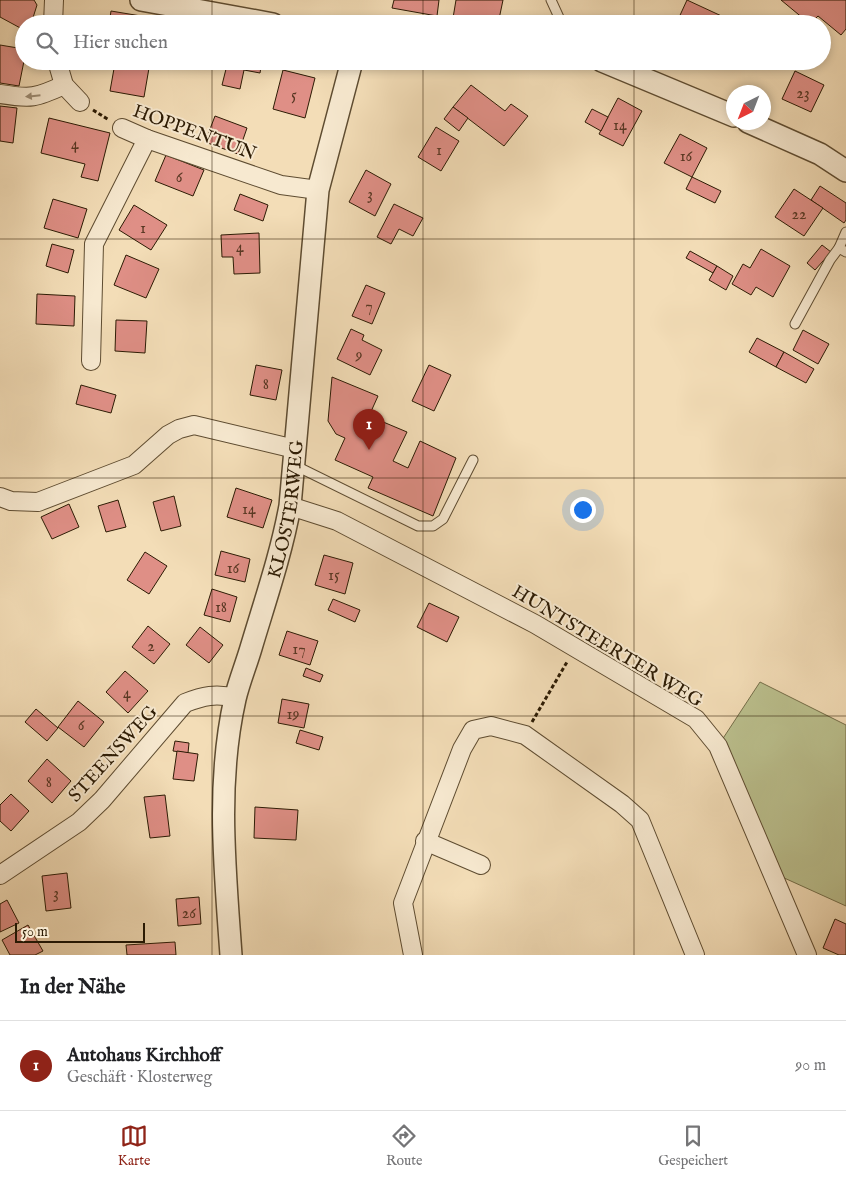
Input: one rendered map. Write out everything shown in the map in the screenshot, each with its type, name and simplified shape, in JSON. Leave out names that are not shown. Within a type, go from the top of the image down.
[{"type":"street","points":[[53,15],[54,0]]},
{"type":"street","points":[[141,0],[224,15]]},
{"type":"street","points":[[60,70],[64,85],[80,102]]},
{"type":"street","name":"KLOSTERWEG","points":[[231,955],[224,850],[224,783],[228,738],[235,698],[283,546],[290,506],[318,190],[350,70]]},
{"type":"street","points":[[624,70],[726,113]]},
{"type":"street","points":[[0,94],[22,97],[39,96],[64,85]]},
{"type":"street","name":"HOPPENTUN","points":[[122,128],[147,139],[281,185],[318,190]]},
{"type":"street","points":[[766,130],[820,154],[846,171]]},
{"type":"street","points":[[91,361],[94,244],[147,139]]},
{"type":"street","points":[[0,497],[11,501],[38,502],[134,464],[168,435],[179,429],[194,425],[294,457]]},
{"type":"street","name":"HUNTSTEERTER WEG","points":[[290,506],[337,521],[535,624],[696,720],[718,746],[807,955]]},
{"type":"street","name":"STEENSWEG","points":[[0,874],[79,822],[102,800],[185,703],[204,696],[222,695],[235,698]]},
{"type":"street","points":[[413,955],[403,903],[462,748],[473,730],[491,726],[524,735],[622,804],[640,820],[695,955]]},
{"type":"street","points":[[425,841],[481,865]]},
{"type":"lane","points":[[551,0],[558,15]]},
{"type":"lane","points":[[795,324],[830,260],[842,250],[846,232]]},
{"type":"lane","points":[[294,457],[418,526],[433,526],[443,519],[473,460]]},
{"type":"path","name":"HOPPENTUN","points":[[80,102],[122,128]]},
{"type":"path","points":[[524,735],[576,647]]},
{"type":"green space","points":[[760,682],[846,725],[846,906],[771,872],[718,746]]},
{"type":"building","points":[[0,0],[34,0],[37,5],[34,15],[15,15],[15,25],[0,17]]},
{"type":"building","points":[[394,0],[439,0],[437,15],[392,8]]},
{"type":"building","points":[[456,0],[503,0],[500,15],[454,15]]},
{"type":"building","points":[[687,0],[719,15],[680,15]]},
{"type":"building","points":[[781,0],[846,0],[846,29],[841,35],[831,27],[831,15],[799,15]]},
{"type":"building","points":[[111,11],[135,15],[110,15]]},
{"type":"building","points":[[0,45],[15,48],[15,70],[22,70],[19,86],[0,83]]},
{"type":"building","points":[[114,70],[149,70],[144,97],[110,91]]},
{"type":"building","points":[[226,70],[244,70],[240,89],[222,85]]},
{"type":"building","points":[[244,70],[260,70],[260,73]]},
{"type":"building","points":[[283,70],[315,78],[305,118],[273,109]]},
{"type":"building","points":[[795,71],[824,85],[811,112],[782,99]]},
{"type":"building","points":[[471,85],[505,111],[511,104],[528,116],[504,146],[453,107]]},
{"type":"building","points":[[618,98],[642,111],[623,146],[599,134]]},
{"type":"building","points":[[0,106],[17,108],[13,143],[0,141]]},
{"type":"building","points":[[453,107],[468,118],[459,131],[444,119]]},
{"type":"building","points":[[592,109],[608,117],[601,131],[585,122]]},
{"type":"building","points":[[215,116],[247,128],[238,154],[205,142]]},
{"type":"building","points":[[49,118],[110,133],[98,181],[81,177],[85,164],[41,153]]},
{"type":"building","points":[[436,127],[459,141],[441,171],[418,157]]},
{"type":"building","points":[[680,134],[707,148],[692,177],[664,163]]},
{"type":"building","points":[[166,155],[204,170],[193,196],[155,181]]},
{"type":"building","points":[[366,170],[391,184],[375,216],[349,202]]},
{"type":"building","points":[[692,177],[721,191],[715,203],[686,189]]},
{"type":"building","points":[[820,186],[846,203],[846,220],[844,223],[811,200]]},
{"type":"building","points":[[794,189],[823,208],[804,236],[775,217]]},
{"type":"building","points":[[240,194],[268,205],[263,221],[234,210]]},
{"type":"building","points":[[53,199],[87,209],[78,238],[44,228]]},
{"type":"building","points":[[394,204],[423,218],[413,236],[399,229],[391,244],[377,237]]},
{"type":"building","points":[[134,205],[167,225],[151,250],[119,230]]},
{"type":"building","points":[[259,233],[260,273],[234,274],[233,257],[222,257],[221,235]]},
{"type":"building","points":[[52,244],[74,250],[68,273],[46,266]]},
{"type":"building","points":[[822,245],[831,252],[815,270],[807,263]]},
{"type":"building","points":[[761,249],[790,266],[773,297],[756,287],[751,295],[732,284],[743,264],[750,268]]},
{"type":"building","points":[[690,251],[717,266],[713,273],[686,258]]},
{"type":"building","points":[[126,255],[159,269],[146,298],[114,285]]},
{"type":"building","points":[[717,266],[733,276],[726,290],[709,280]]},
{"type":"building","points":[[366,285],[385,293],[372,324],[352,316]]},
{"type":"building","points":[[37,294],[75,296],[74,326],[36,324]]},
{"type":"building","points":[[116,320],[147,321],[145,353],[115,351]]},
{"type":"building","points":[[351,329],[364,335],[362,340],[382,350],[370,375],[337,359]]},
{"type":"building","points":[[803,330],[829,344],[818,364],[793,350]]},
{"type":"building","points":[[757,338],[784,352],[776,367],[749,352]]},
{"type":"building","points":[[784,352],[814,369],[806,383],[776,367]]},
{"type":"building","points":[[256,365],[282,370],[276,400],[250,395]]},
{"type":"building","points":[[429,365],[451,375],[434,411],[412,401]]},
{"type":"building","points":[[332,377],[378,396],[369,416],[407,432],[393,461],[408,468],[420,441],[456,458],[433,516],[368,488],[373,477],[335,460],[345,438],[336,434],[328,421]]},
{"type":"building","points":[[81,385],[116,395],[111,413],[76,404]]},
{"type":"building","points":[[236,488],[272,500],[263,528],[227,517]]},
{"type":"building","points":[[174,496],[181,526],[161,531],[153,502]]},
{"type":"building","points":[[118,500],[126,527],[106,532],[98,506]]},
{"type":"building","points":[[69,504],[79,527],[52,539],[41,517]]},
{"type":"building","points":[[221,551],[250,559],[245,582],[215,575]]},
{"type":"building","points":[[145,552],[167,566],[149,594],[127,580]]},
{"type":"building","points":[[324,555],[353,563],[345,594],[315,585]]},
{"type":"building","points":[[212,589],[237,597],[230,622],[204,615]]},
{"type":"building","points":[[333,599],[360,610],[355,622],[328,610]]},
{"type":"building","points":[[429,603],[459,617],[447,642],[417,627]]},
{"type":"building","points":[[148,626],[170,644],[154,664],[132,647]]},
{"type":"building","points":[[200,627],[223,645],[209,663],[186,645]]},
{"type":"building","points":[[287,631],[318,641],[310,665],[279,655]]},
{"type":"building","points":[[306,668],[323,675],[320,682],[303,676]]},
{"type":"building","points":[[125,671],[148,691],[128,713],[106,692]]},
{"type":"building","points":[[282,699],[309,704],[304,728],[278,723]]},
{"type":"building","points":[[78,701],[104,722],[84,747],[58,727]]},
{"type":"building","points":[[36,709],[58,728],[47,741],[25,722]]},
{"type":"building","points":[[300,730],[323,737],[319,750],[296,743]]},
{"type":"building","points":[[175,741],[189,743],[188,753],[173,751]]},
{"type":"building","points":[[177,751],[198,754],[194,781],[173,779]]},
{"type":"building","points":[[47,759],[71,781],[52,803],[28,781]]},
{"type":"building","points":[[11,794],[29,811],[11,831],[0,821],[0,805]]},
{"type":"building","points":[[165,795],[170,836],[150,838],[144,797]]},
{"type":"building","points":[[255,807],[298,810],[296,840],[254,838]]},
{"type":"building","points":[[67,873],[71,908],[46,911],[42,876]]},
{"type":"building","points":[[199,897],[201,924],[178,926],[176,899]]},
{"type":"building","points":[[7,900],[19,923],[0,932],[0,904]]},
{"type":"building","points":[[835,919],[846,924],[846,955],[839,955],[823,948]]},
{"type":"building","points":[[28,925],[43,951],[35,955],[10,955],[2,940]]},
{"type":"building","points":[[175,942],[176,955],[127,955],[126,945]]},
{"type":"place","name":"Autohaus Kirchhoff","points":[[369,450]]}]
